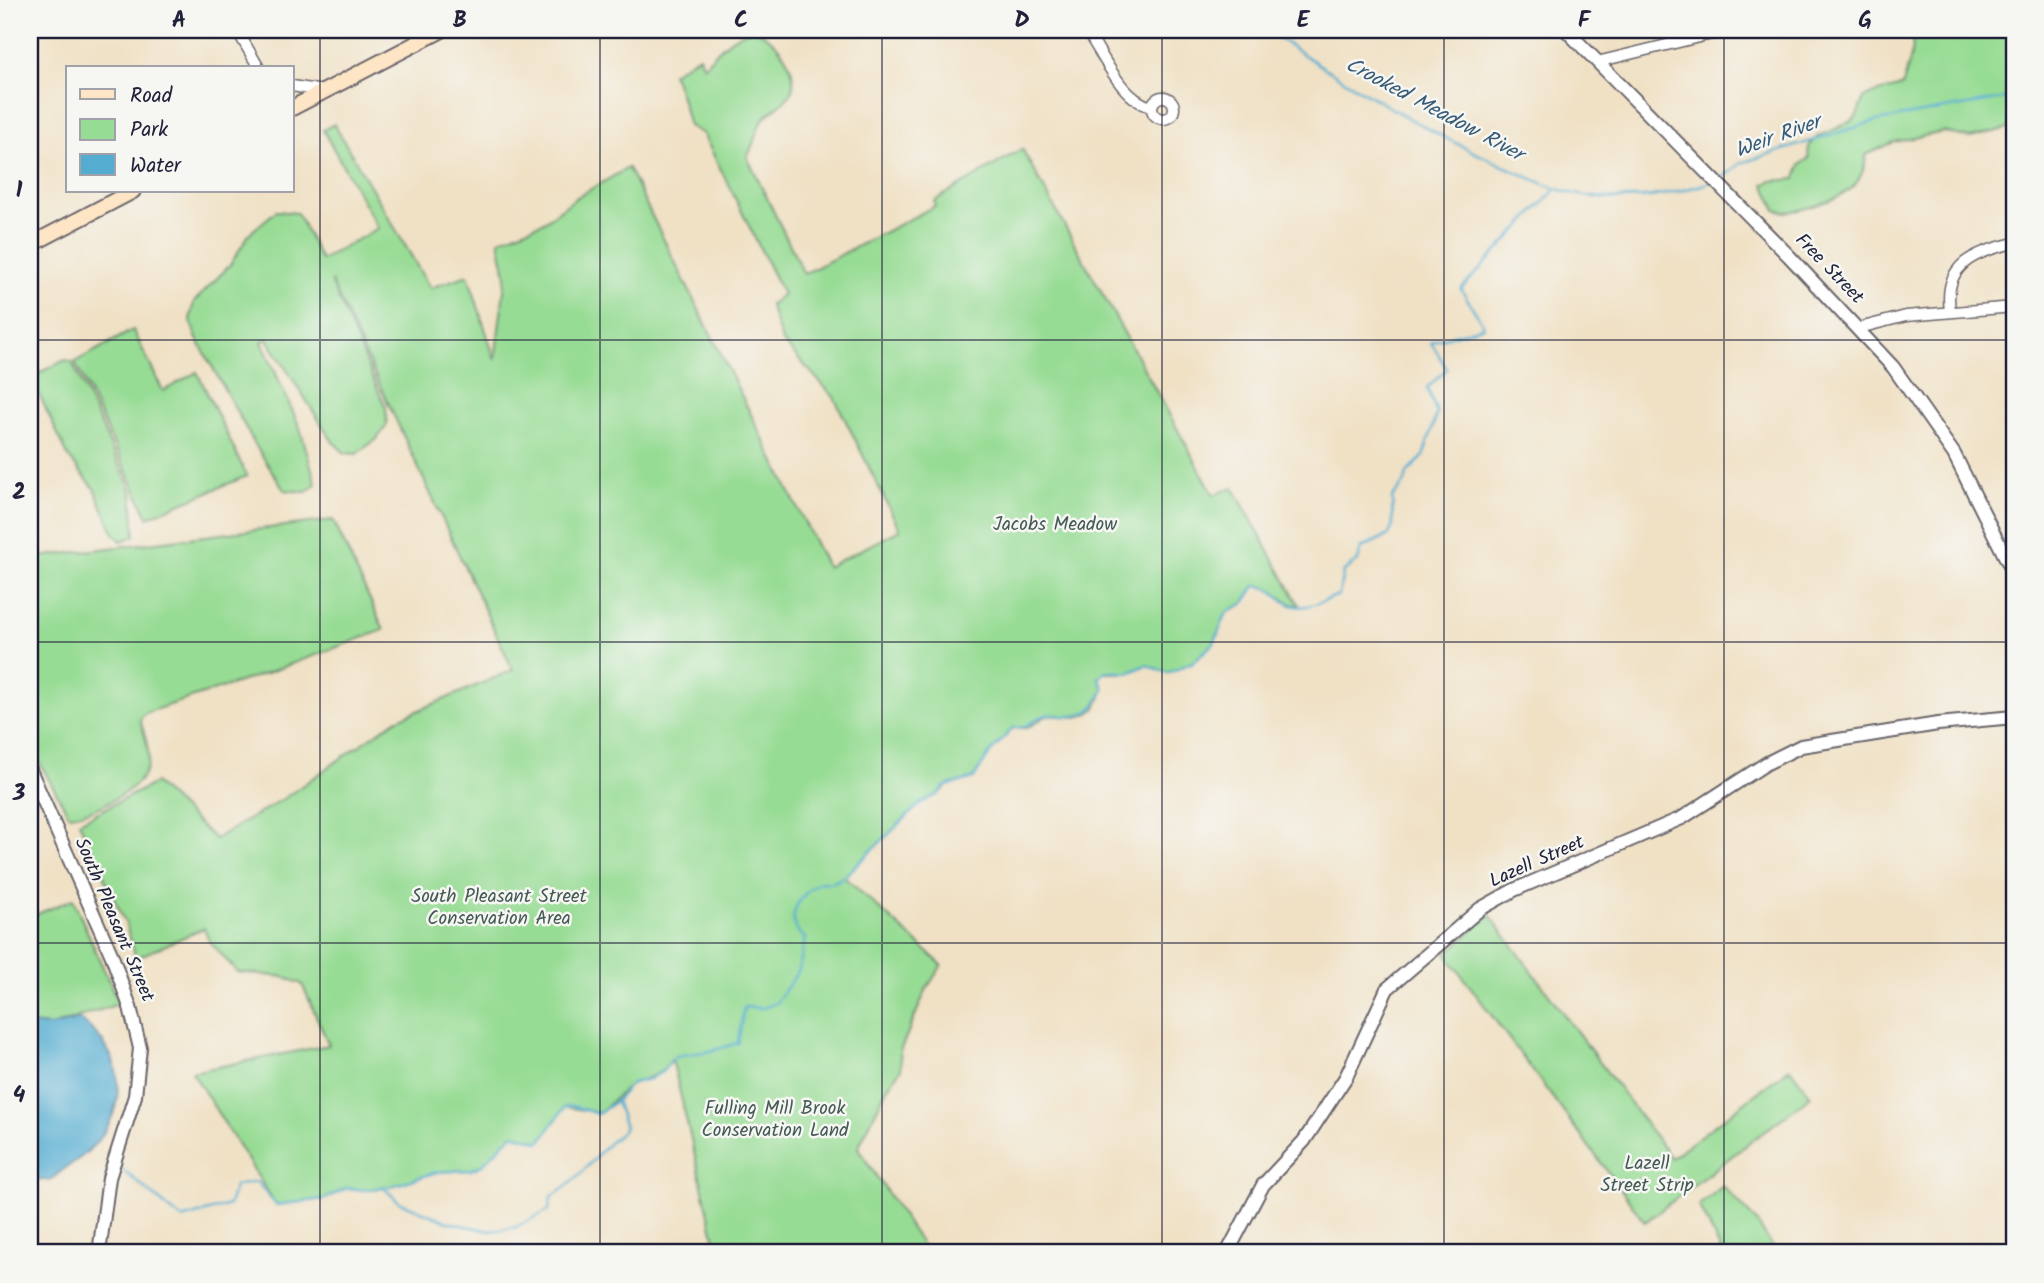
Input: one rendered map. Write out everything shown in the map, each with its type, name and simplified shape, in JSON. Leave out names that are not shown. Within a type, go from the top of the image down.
[{"type":"main road","points":[[294,107],[442,30]]},
{"type":"main road","points":[[30,245],[131,192]]},
{"type":"street","points":[[237,30],[257,66]]},
{"type":"street","points":[[1086,30],[1129,93],[1144,105],[1152,107]]},
{"type":"street","name":"Free Street","points":[[1566,30],[1859,328],[1906,383],[1941,433],[1980,501],[2014,574]]},
{"type":"street","points":[[1597,62],[1728,30]]},
{"type":"street","points":[[294,86],[324,92]]},
{"type":"street","points":[[1950,310],[1949,282],[1958,268],[1976,256],[2014,243]]},
{"type":"street","points":[[1859,328],[1882,320],[1950,310],[2014,307]]},
{"type":"street","name":"Lazell Street","points":[[1227,1253],[1242,1219],[1263,1185],[1304,1141],[1346,1077],[1387,989],[1480,909],[1514,890],[1672,823],[1801,746],[1938,724],[2014,717]]},
{"type":"street","name":"South Pleasant Street","points":[[30,770],[116,968],[140,1048],[135,1096],[109,1178],[99,1253]]},
{"type":"green space","points":[[752,30],[769,38],[784,55],[793,75],[793,85],[787,98],[762,121],[747,157],[804,274],[935,206],[934,201],[1022,149],[1214,495],[1233,487],[1299,605],[1288,602],[1268,589],[1255,586],[1243,604],[1227,612],[1214,643],[1193,662],[1168,673],[1146,665],[1128,673],[1103,673],[1099,678],[1104,689],[1096,708],[1078,717],[1048,715],[1027,728],[1013,728],[990,753],[974,778],[948,785],[939,794],[921,803],[844,877],[942,965],[927,988],[900,1051],[901,1069],[886,1090],[858,1148],[927,1253],[718,1253],[672,1059],[659,1073],[632,1084],[600,1113],[565,1107],[540,1142],[513,1134],[482,1165],[471,1170],[437,1172],[392,1186],[365,1190],[347,1188],[325,1199],[276,1205],[192,1072],[329,1045],[302,984],[284,977],[237,972],[209,941],[204,928],[136,958],[125,922],[79,822],[155,783],[215,839],[283,799],[396,720],[513,670],[331,281],[386,408],[387,425],[377,439],[356,454],[345,453],[333,442],[267,339],[262,342],[300,428],[316,484],[306,492],[284,490],[254,443],[196,337],[190,319],[194,302],[230,265],[250,233],[276,211],[297,213],[321,260],[378,228],[323,130],[334,124],[430,288],[468,275],[495,360],[506,275],[499,240],[544,222],[577,197],[628,168],[827,567],[900,530],[834,397],[782,341],[770,305],[783,294],[703,134],[689,126],[672,73],[699,56],[704,66],[731,39]]},
{"type":"green space","points":[[1902,30],[2010,30],[2014,38],[2014,127],[1970,138],[1944,132],[1894,142],[1866,155],[1857,183],[1848,191],[1805,209],[1776,210],[1764,184],[1796,179],[1800,165],[1809,158],[1808,149],[1811,143],[1856,117],[1866,97],[1903,85],[1913,48],[1911,34]]},
{"type":"green space","points":[[133,330],[163,391],[197,372],[247,476],[148,517],[75,362]]},
{"type":"green space","points":[[65,360],[72,362],[132,492],[135,536],[121,541],[113,532],[94,488],[69,458],[37,390],[39,373]]},
{"type":"green space","points":[[333,520],[384,630],[264,674],[145,713],[140,720],[149,756],[142,777],[114,800],[79,814],[69,815],[30,746],[30,558]]},
{"type":"green space","points":[[73,899],[119,1004],[51,1026],[30,1024],[30,917]]},
{"type":"green space","name":"Lazell Street Strip","points":[[1490,915],[1671,1158],[1790,1068],[1811,1096],[1645,1222],[1446,954]]},
{"type":"green space","points":[[1723,1186],[1756,1221],[1777,1253],[1722,1253],[1699,1205]]},
{"type":"water","points":[[79,1019],[107,1048],[114,1065],[118,1082],[112,1117],[103,1134],[89,1150],[50,1181],[30,1178],[30,1024],[51,1026]]},
{"type":"waterway","name":"Crooked Meadow River","points":[[1266,30],[1413,121],[1475,153],[1561,190],[1597,198],[1630,199],[1663,195],[1711,182]]},
{"type":"waterway","name":"Weir River","points":[[1721,179],[1741,163],[1876,121],[2014,97]]},
{"type":"waterway","points":[[119,1167],[182,1219],[229,1205],[235,1186],[257,1182],[276,1205],[325,1199],[347,1188],[365,1190],[392,1186],[437,1172],[471,1170],[482,1165],[513,1134],[540,1142],[565,1107],[573,1106],[598,1114],[616,1101],[632,1083],[650,1079],[662,1072],[676,1056],[711,1051],[738,1043],[744,1007],[763,1008],[776,1003],[799,970],[805,938],[794,924],[794,916],[806,893],[821,882],[831,883],[844,877],[921,803],[939,794],[944,787],[974,778],[990,753],[1013,728],[1024,727],[1047,715],[1072,716],[1089,711],[1104,689],[1099,678],[1106,671],[1128,673],[1146,665],[1168,673],[1193,662],[1214,643],[1227,612],[1243,604],[1255,586],[1267,588],[1289,604],[1300,607],[1317,604],[1339,595],[1343,572],[1358,561],[1361,548],[1389,535],[1393,525],[1392,498],[1405,482],[1407,473],[1423,457],[1437,413],[1427,388],[1447,369],[1431,342],[1484,326],[1461,289],[1556,189]]},
{"type":"waterway","points":[[382,1186],[399,1202],[448,1222],[490,1231],[516,1227],[549,1210],[551,1197],[573,1181],[623,1130],[625,1127],[616,1101]]},
{"type":"park label","name":"Jacobs Meadow","points":[[1055,525]]},
{"type":"park label","name":"South Pleasant Street Conservation Area","points":[[499,908]]},
{"type":"park label","name":"Fulling Mill Brook Conservation Land","points":[[775,1120]]}]
